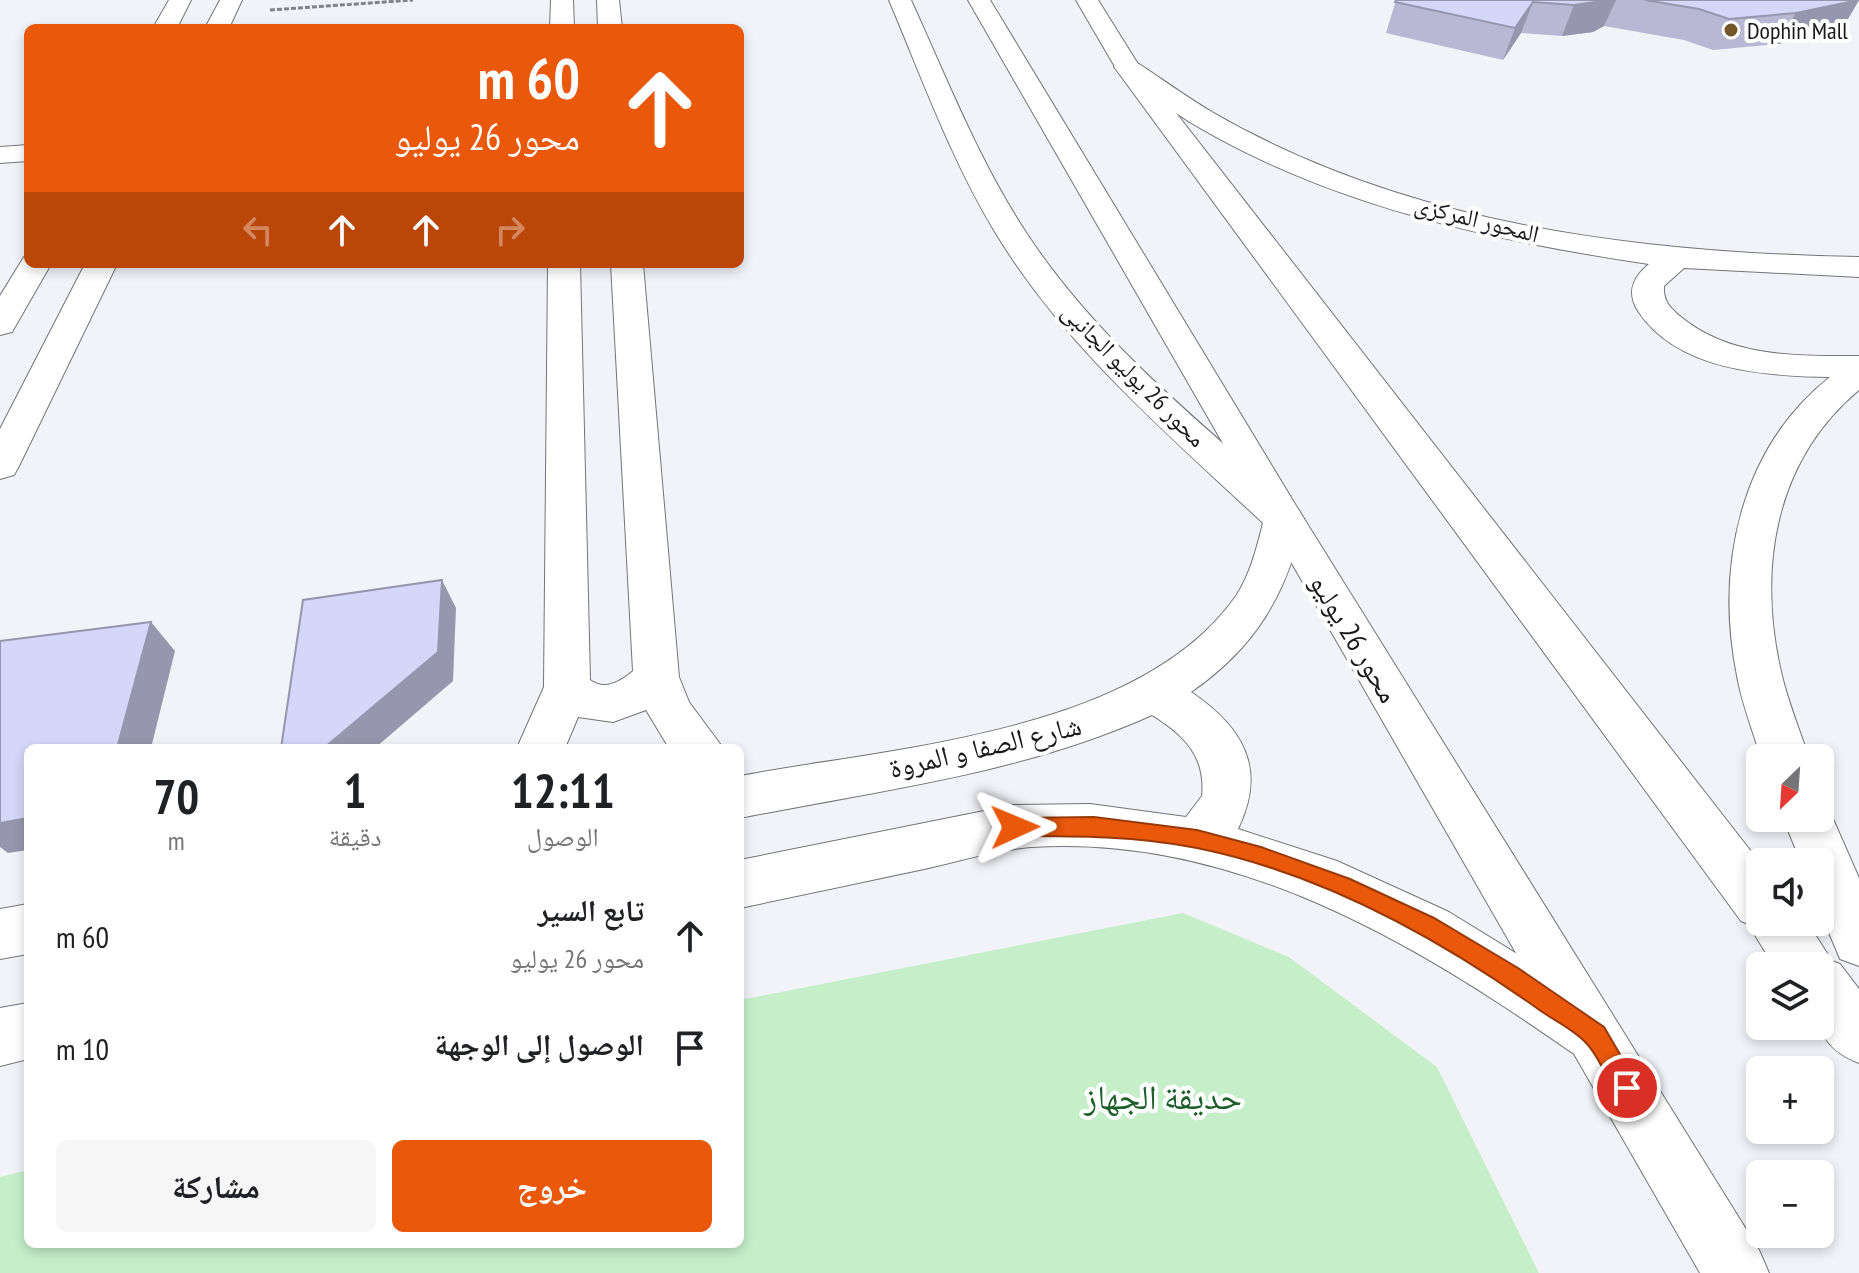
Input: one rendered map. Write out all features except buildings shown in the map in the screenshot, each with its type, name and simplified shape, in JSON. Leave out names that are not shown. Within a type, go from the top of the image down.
[{"type":"main road","points":[[167,24],[180,0]]},
{"type":"main road","points":[[562,0],[562,24]]},
{"type":"main road","points":[[608,0],[610,24]]},
{"type":"main road","name":"محور 26 يوليو الجانبى","points":[[900,0],[979,175],[1012,235],[1061,303],[1130,378],[1284,519]]},
{"type":"main road","name":"محور 26 يوليو","points":[[979,0],[1284,519],[1736,1273]]},
{"type":"main road","points":[[1087,0],[1127,67],[1746,885]]},
{"type":"main road","name":"المحور المركزى","points":[[1127,67],[1199,118],[1248,143],[1369,191],[1516,231],[1678,257],[1751,264],[1859,267]]},
{"type":"main road","points":[[0,155],[24,153]]},
{"type":"main road","points":[[1678,257],[1649,282],[1647,295],[1654,311],[1692,341],[1752,362],[1859,369]]},
{"type":"main road","points":[[0,325],[33,268]]},
{"type":"main road","points":[[0,466],[99,268]]},
{"type":"main road","points":[[543,744],[567,687],[564,268]]},
{"type":"main road","points":[[627,268],[656,677],[665,706],[683,733],[695,744]]},
{"type":"main road","points":[[1781,744],[1757,666],[1749,573],[1761,498],[1791,437],[1835,389],[1859,369]]},
{"type":"main road","name":"شارع الصفا و المروة","points":[[753,787],[1049,737],[1106,718],[1155,694],[1209,656],[1249,612],[1273,566],[1284,519]]},
{"type":"main road","points":[[567,687],[588,703],[605,705],[636,696],[656,677]]},
{"type":"main road","points":[[1155,694],[1185,709],[1210,731],[1225,758],[1228,788],[1218,817],[1197,839]]},
{"type":"main road","points":[[744,883],[1015,827],[1094,826],[1197,839],[1261,856],[1343,886],[1426,926],[1510,975],[1595,1036]]},
{"type":"main road","points":[[1814,832],[1859,941]]},
{"type":"main road","points":[[0,934],[24,930]]},
{"type":"main road","points":[[1834,1002],[1859,1035]]},
{"type":"main road","points":[[0,1037],[24,1032]]},
{"type":"path","points":[[224,14],[413,0]]},
{"type":"green space","name":"حديقة الجهاز","points":[[1183,913],[1289,957],[1437,1067],[1539,1273],[0,1273],[0,1177],[24,1171],[24,1248],[744,1248],[744,999]]},
{"type":"place","name":"Dophin Mall","points":[[1731,30]]},
{"type":"route","points":[[1015,827],[1094,826],[1197,839],[1261,856],[1343,886],[1426,926],[1510,975],[1595,1036],[1627,1088]]}]
